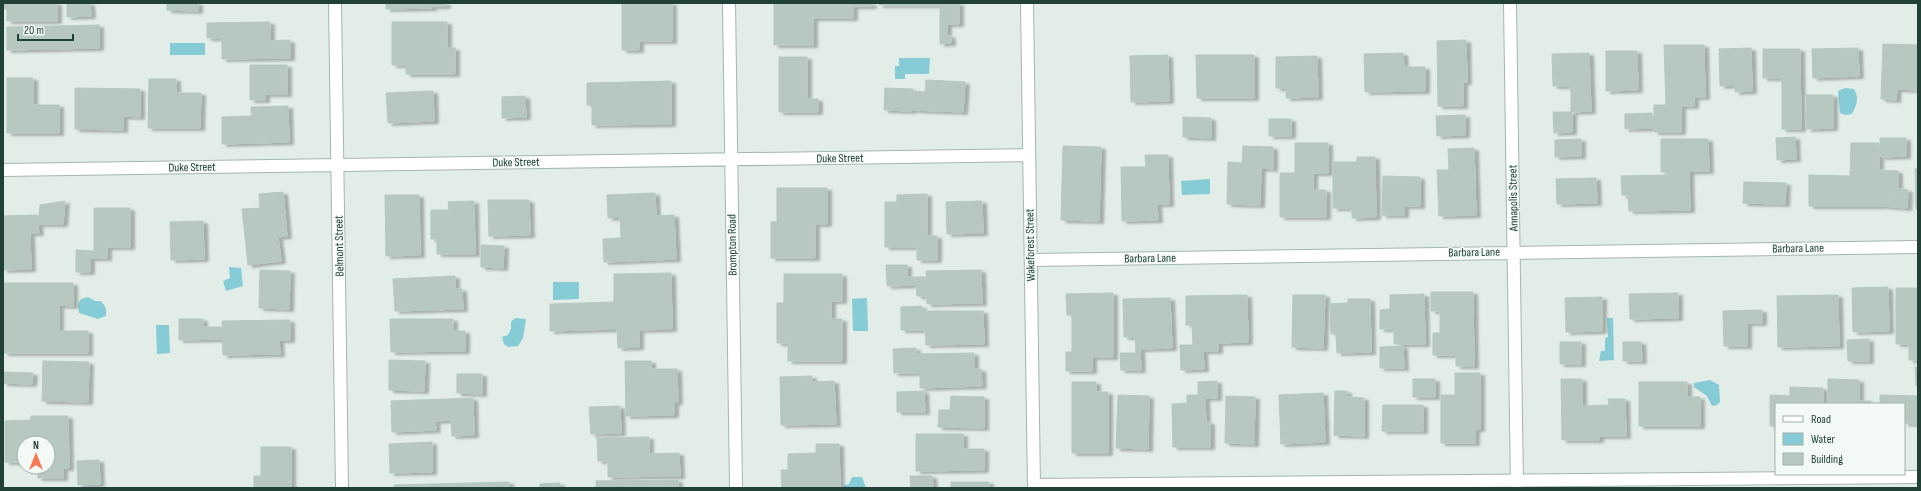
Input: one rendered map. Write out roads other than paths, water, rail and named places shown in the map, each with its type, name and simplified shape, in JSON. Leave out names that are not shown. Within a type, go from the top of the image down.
[{"type":"street","name":"Belmont Street","points":[[335,3],[342,488]]},
{"type":"street","name":"Brompton Road","points":[[729,3],[736,488]]},
{"type":"street","name":"Wakeforest Street","points":[[1027,3],[1034,486]]},
{"type":"street","name":"Annapolis Street","points":[[1510,3],[1517,484]]},
{"type":"street","name":"Duke Street","points":[[3,170],[1029,155]]},
{"type":"street","name":"Barbara Lane","points":[[1031,260],[1918,247]]},
{"type":"street","points":[[1034,486],[1517,484],[1918,477]]},
{"type":"water","points":[[170,43],[205,43],[205,55],[170,55]]},
{"type":"water","points":[[899,58],[930,58],[929,74],[905,74],[905,79],[895,79],[895,66],[899,66]]},
{"type":"water","points":[[1845,88],[1854,89],[1857,99],[1852,114],[1845,115],[1840,113],[1838,91]]},
{"type":"water","points":[[1210,179],[1210,194],[1182,195],[1181,181]]},
{"type":"water","points":[[229,267],[241,268],[243,286],[226,291],[223,281],[230,278]]},
{"type":"water","points":[[553,282],[579,282],[579,299],[553,300]]},
{"type":"water","points":[[88,297],[95,301],[101,301],[106,308],[106,316],[98,319],[79,313],[78,304],[81,299]]},
{"type":"water","points":[[867,298],[868,331],[853,331],[852,299]]},
{"type":"water","points":[[515,318],[526,319],[523,338],[518,346],[508,347],[504,344],[502,337],[508,335],[511,329],[511,322]]},
{"type":"water","points":[[1607,318],[1613,318],[1614,360],[1599,361],[1601,351],[1605,351],[1605,338],[1608,337]]},
{"type":"water","points":[[156,325],[169,325],[170,353],[157,354]]},
{"type":"water","points":[[1710,380],[1719,385],[1720,402],[1717,405],[1712,406],[1707,396],[1694,387],[1694,383]]},
{"type":"water","points":[[852,477],[862,477],[866,488],[844,488],[844,486],[849,484]]}]
